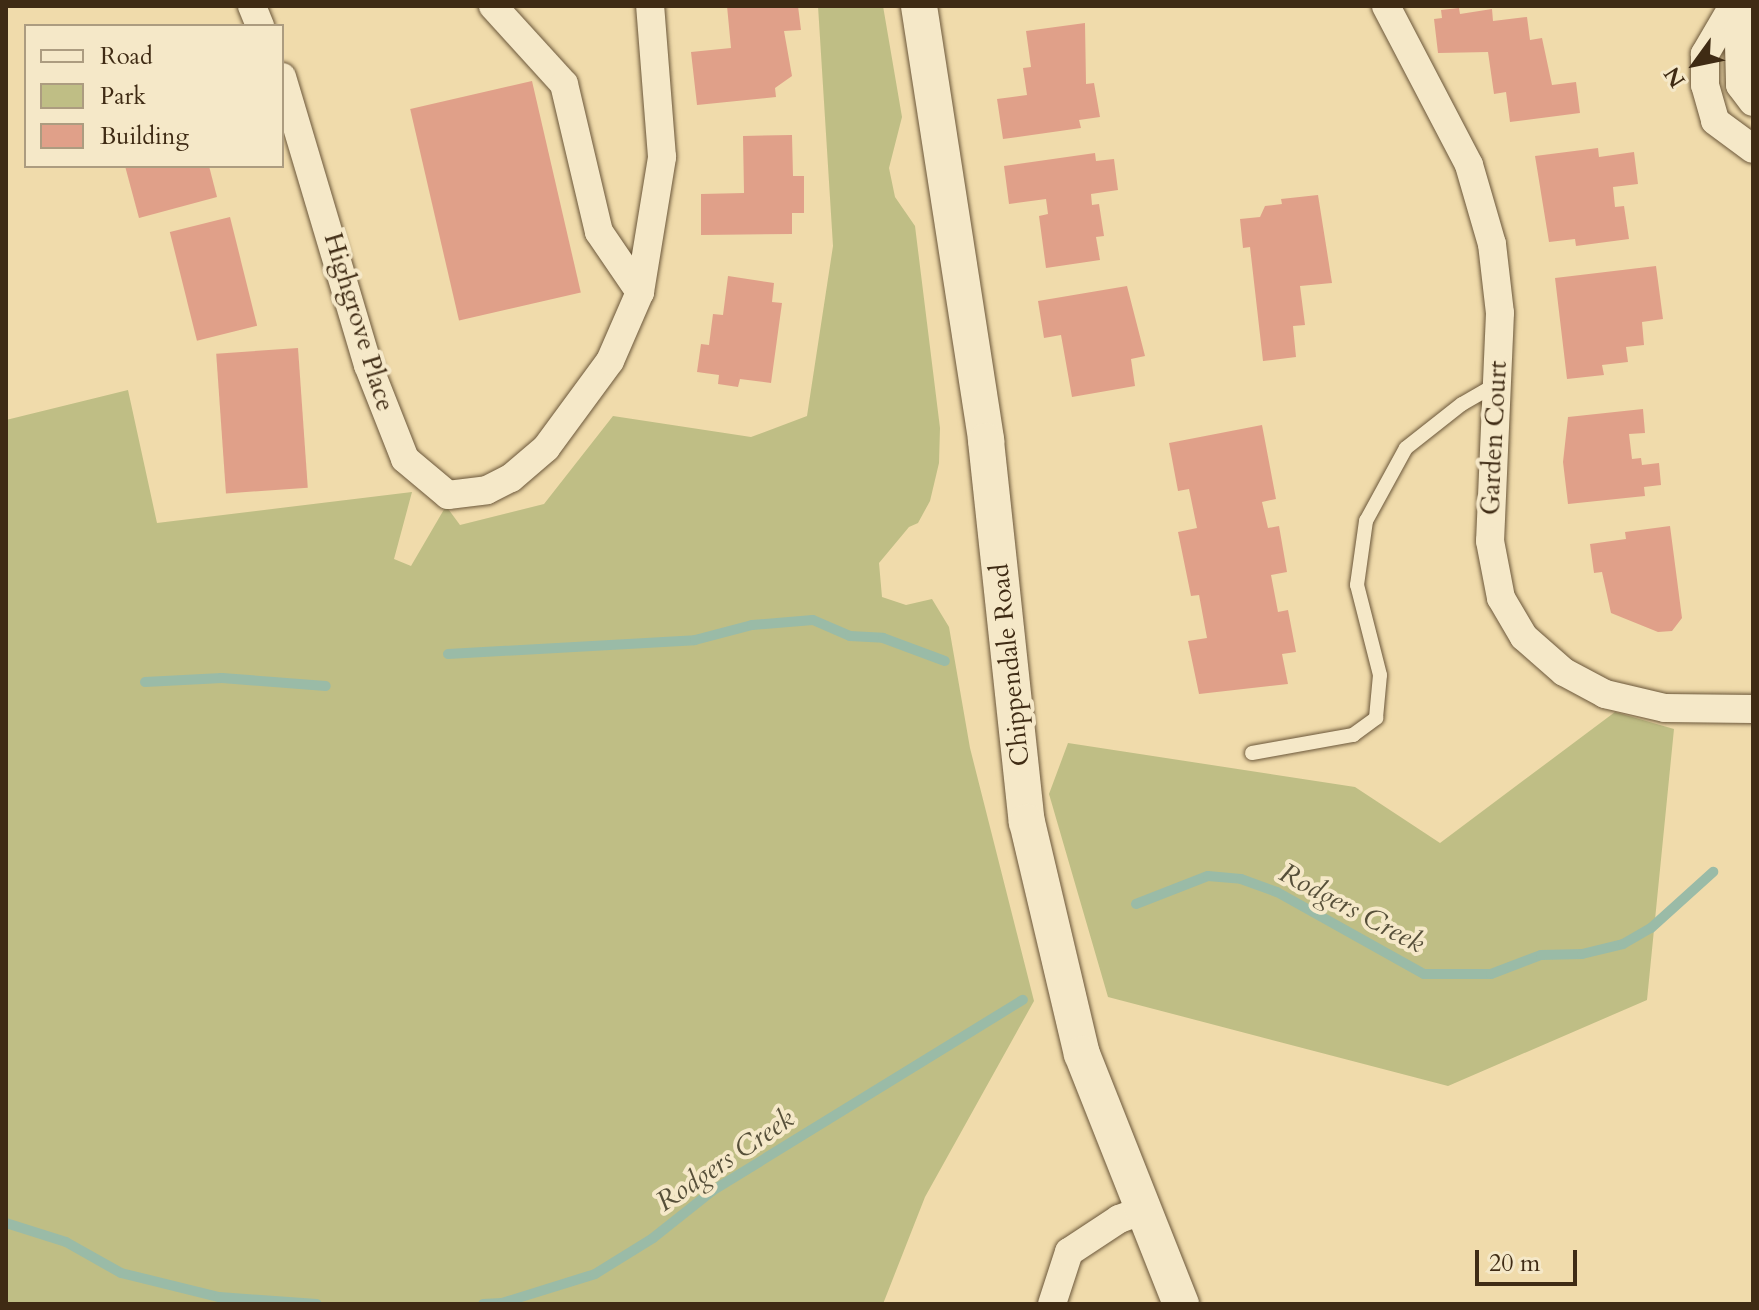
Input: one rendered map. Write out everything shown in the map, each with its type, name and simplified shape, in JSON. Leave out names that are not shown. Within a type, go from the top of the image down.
[{"type":"street","points":[[493,6],[564,84],[599,232],[640,292]]},
{"type":"street","name":"Highgrove Place","points":[[284,84],[378,392],[405,459],[448,495],[487,490],[511,478],[546,448],[610,361],[640,292],[662,157],[650,6]]},
{"type":"street","name":"Chippendale Road","points":[[919,6],[986,441],[1027,822],[1082,1054],[1181,1304]]},
{"type":"street","name":"Garden Court","points":[[1386,6],[1475,186],[1492,244],[1500,313],[1490,541],[1501,598],[1524,637],[1564,672],[1605,694],[1665,708],[1753,709]]},
{"type":"street","points":[[1736,6],[1740,85],[1753,102]]},
{"type":"street","points":[[1736,6],[1705,54],[1705,85],[1715,121],[1753,149]]},
{"type":"street","points":[[1052,1304],[1069,1252],[1119,1219],[1144,1210]]},
{"type":"lane","points":[[1252,753],[1353,735],[1376,718],[1380,675],[1357,585],[1366,521],[1406,448],[1462,404],[1496,384]]},
{"type":"green space","points":[[818,6],[883,6],[902,117],[889,168],[895,197],[915,226],[940,428],[939,463],[930,501],[918,523],[909,527],[879,563],[882,597],[906,605],[932,599],[949,627],[970,748],[1034,1001],[925,1197],[883,1304],[6,1304],[6,420],[128,390],[157,523],[412,492],[394,559],[411,566],[446,506],[460,525],[544,504],[613,416],[751,437],[807,416],[833,246]]},
{"type":"green space","points":[[1615,712],[1674,729],[1647,1000],[1448,1086],[1108,997],[1049,794],[1068,743],[1355,787],[1440,843]]},
{"type":"building","points":[[727,6],[798,6],[801,30],[784,31],[792,76],[775,88],[776,97],[697,105],[691,52],[731,48]]},
{"type":"building","points":[[1459,8],[1460,14],[1492,9],[1493,21],[1527,17],[1530,40],[1542,38],[1552,85],[1576,82],[1580,113],[1510,122],[1506,92],[1494,94],[1488,52],[1438,53],[1434,19],[1442,18],[1441,10]]},
{"type":"building","points":[[1085,23],[1086,84],[1094,83],[1100,117],[1079,120],[1081,128],[1003,139],[997,99],[1027,95],[1023,68],[1031,67],[1026,31]]},
{"type":"building","points":[[532,81],[581,292],[459,321],[410,109]]},
{"type":"building","points":[[792,135],[793,176],[804,176],[804,213],[792,213],[792,234],[701,235],[701,194],[744,193],[743,136]]},
{"type":"building","points":[[1598,148],[1599,157],[1634,152],[1638,184],[1613,187],[1615,207],[1624,206],[1629,239],[1576,246],[1575,239],[1549,242],[1535,156]]},
{"type":"building","points":[[1095,153],[1096,161],[1114,159],[1118,190],[1091,194],[1092,205],[1099,204],[1104,236],[1096,237],[1100,260],[1046,268],[1039,216],[1048,214],[1046,199],[1009,204],[1004,166]]},
{"type":"building","points":[[126,168],[210,168],[217,197],[139,218]]},
{"type":"building","points":[[1318,195],[1332,283],[1300,286],[1305,325],[1293,326],[1296,357],[1263,361],[1250,247],[1243,248],[1240,219],[1260,217],[1265,206],[1282,204],[1281,199]]},
{"type":"building","points":[[230,217],[257,326],[197,341],[170,232]]},
{"type":"building","points":[[1656,266],[1663,319],[1642,322],[1644,345],[1626,347],[1628,362],[1602,365],[1604,375],[1567,379],[1555,278]]},
{"type":"building","points":[[728,276],[774,283],[772,302],[782,303],[771,383],[740,379],[738,387],[718,384],[719,375],[697,372],[701,344],[709,345],[713,314],[723,315]]},
{"type":"building","points":[[1127,286],[1145,356],[1131,359],[1135,386],[1072,397],[1061,335],[1044,338],[1038,301]]},
{"type":"building","points":[[298,348],[308,488],[226,493],[216,354]]},
{"type":"building","points":[[1643,409],[1645,433],[1629,434],[1632,459],[1641,458],[1642,465],[1659,463],[1661,485],[1644,487],[1645,496],[1568,504],[1563,462],[1568,417]]},
{"type":"building","points":[[1262,425],[1276,499],[1262,502],[1268,528],[1279,526],[1287,572],[1271,575],[1278,612],[1288,610],[1296,652],[1282,654],[1288,684],[1199,694],[1188,641],[1207,638],[1199,595],[1191,596],[1178,532],[1197,528],[1189,489],[1178,491],[1169,443]]},
{"type":"building","points":[[1670,526],[1682,618],[1672,631],[1658,632],[1611,613],[1602,572],[1594,573],[1590,544],[1626,539],[1625,532]]},
{"type":"waterway","points":[[448,654],[695,640],[752,625],[813,620],[850,636],[883,638],[945,661]]},
{"type":"waterway","points":[[145,682],[222,678],[326,686]]},
{"type":"waterway","name":"Rodgers Creek","points":[[1136,904],[1208,876],[1241,879],[1277,892],[1424,974],[1491,974],[1541,955],[1582,954],[1623,944],[1651,928],[1713,872]]},
{"type":"waterway","name":"Rodgers Creek","points":[[483,1304],[502,1303],[595,1274],[653,1238],[712,1191],[1023,1000]]},
{"type":"waterway","name":"Rodgers Creek","points":[[6,1223],[66,1242],[121,1273],[219,1297],[317,1304]]}]
